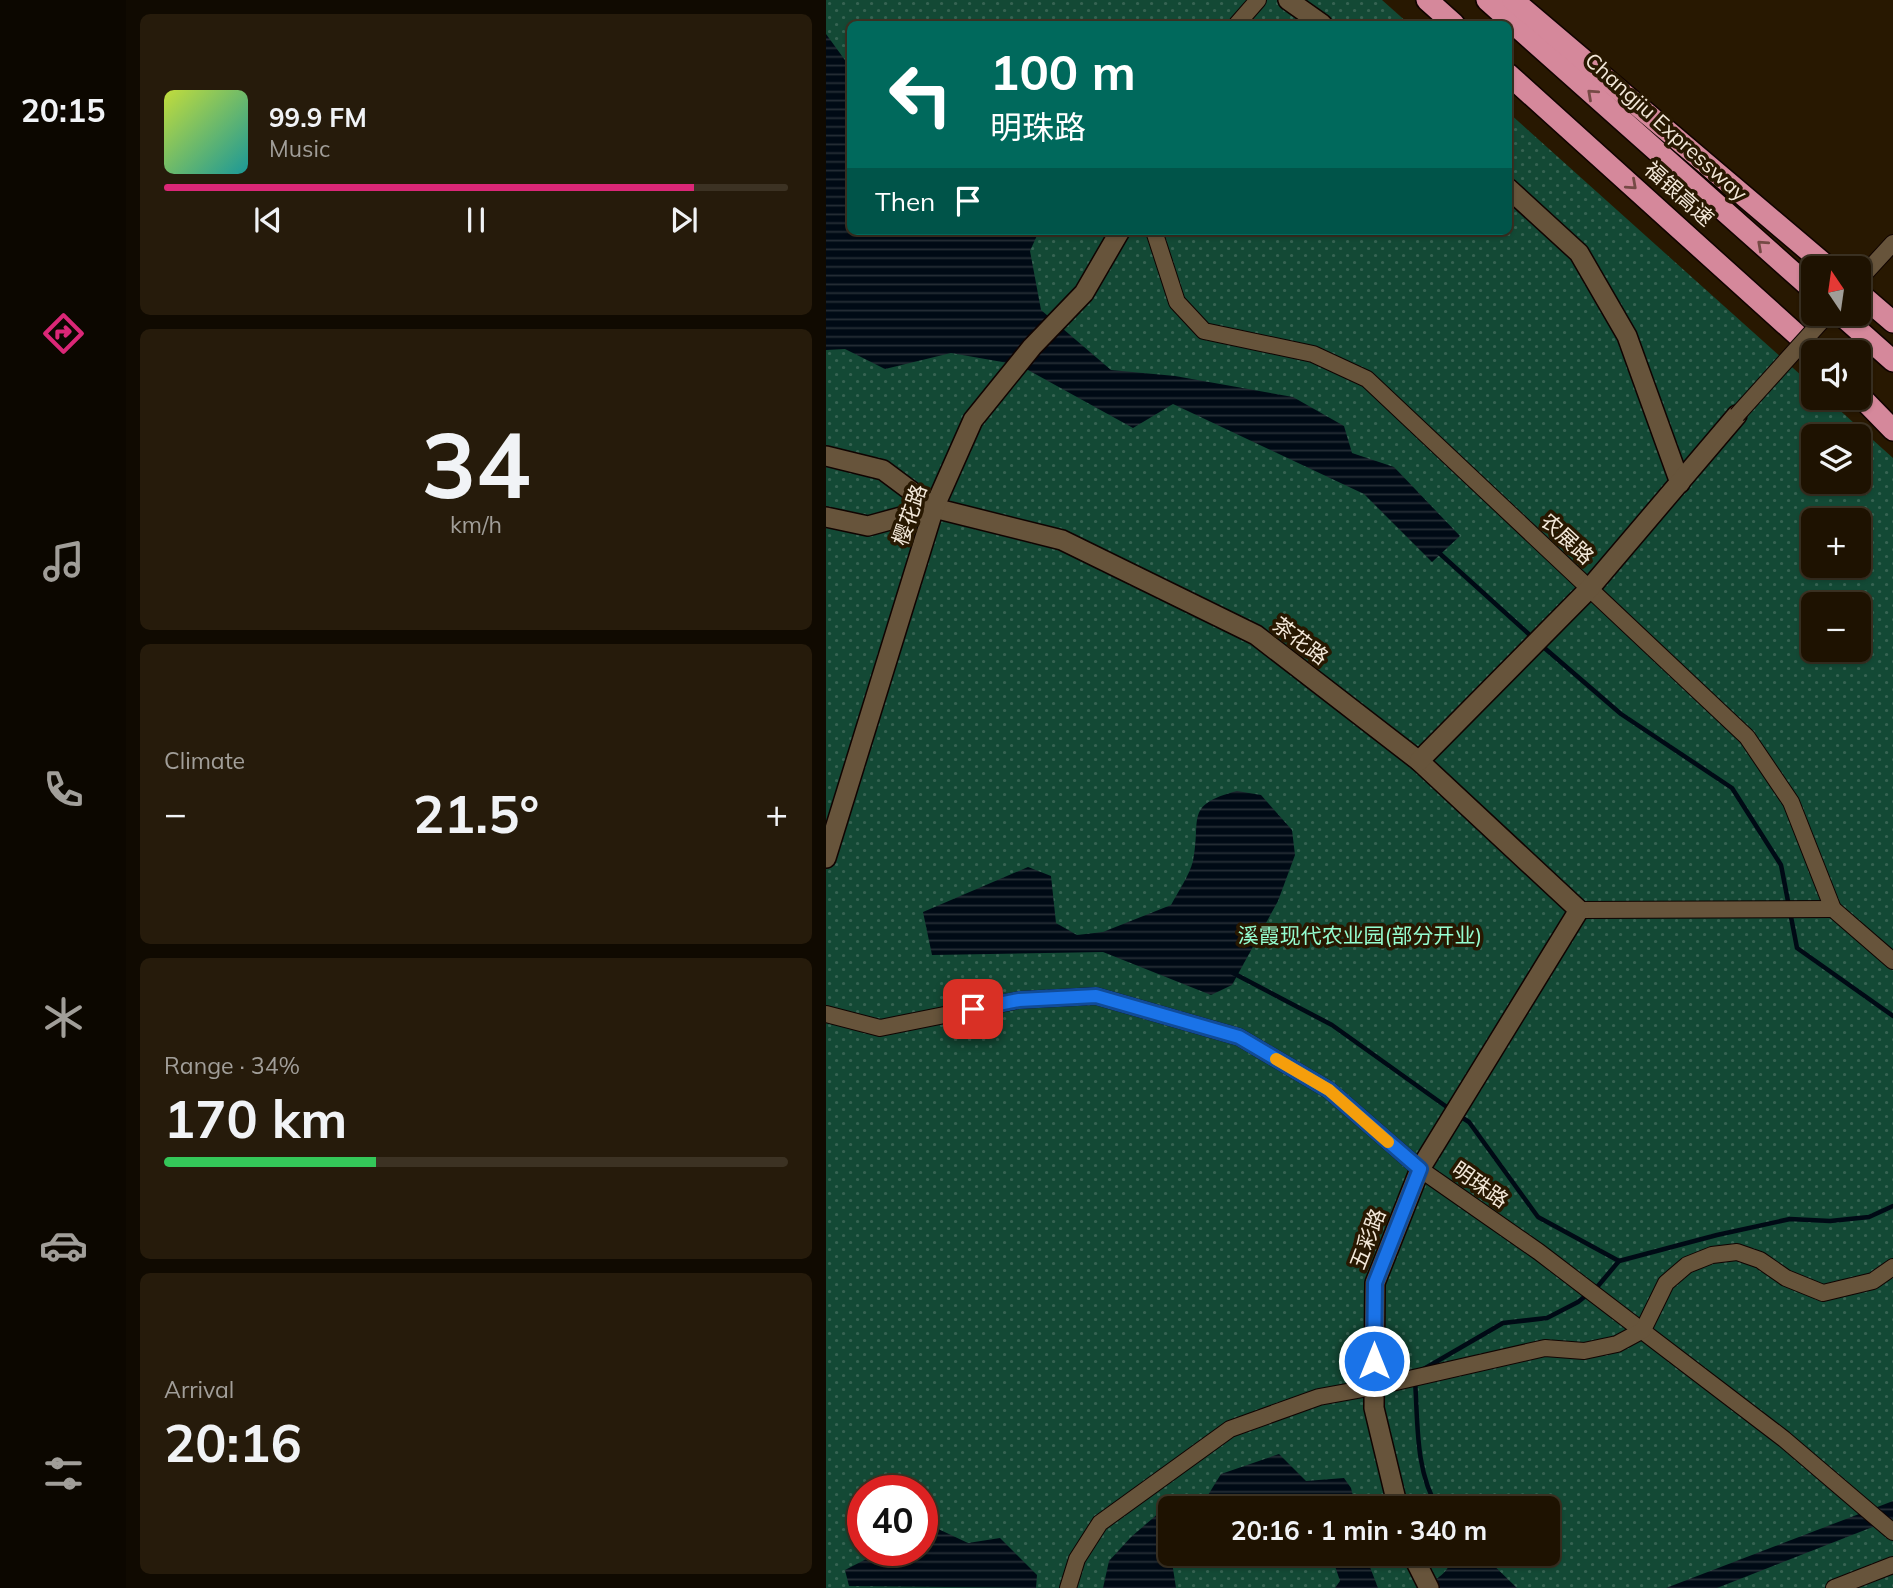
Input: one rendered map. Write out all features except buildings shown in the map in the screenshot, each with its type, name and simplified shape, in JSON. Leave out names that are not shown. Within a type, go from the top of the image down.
[{"type":"highway","points":[[1427,0],[1451,21]]},
{"type":"highway","name":"Changjiu Expressway","points":[[1487,0],[1511,21]]},
{"type":"highway","points":[[1513,0],[1815,256]]},
{"type":"highway","name":"Changjiu Expressway","points":[[1512,22],[1801,279]]},
{"type":"highway","name":"福银高速","points":[[1512,78],[1803,340]]},
{"type":"highway","points":[[1871,303],[1893,322]]},
{"type":"highway","points":[[1854,326],[1893,361]]},
{"type":"highway","points":[[1871,403],[1893,422]]},
{"type":"highway","points":[[1871,406],[1893,430]]},
{"type":"street","points":[[1240,21],[1258,0]]},
{"type":"street","points":[[1288,0],[1318,21]]},
{"type":"street","points":[[1512,192],[1578,253],[1586,265],[1626,336],[1680,483]]},
{"type":"street","name":"樱花路","points":[[826,858],[934,508],[973,420],[1032,347],[1084,293],[1118,235]]},
{"type":"street","name":"农展路","points":[[1155,235],[1177,302],[1204,331],[1313,354],[1367,379],[1746,737],[1791,802],[1833,909],[1893,961]]},
{"type":"street","points":[[1871,267],[1893,243]]},
{"type":"street","points":[[1419,761],[1589,589],[1737,415],[1817,326]]},
{"type":"street","points":[[826,456],[883,470],[934,508]]},
{"type":"street","points":[[826,517],[868,526],[934,508]]},
{"type":"street","name":"茶花路","points":[[934,508],[1062,540],[1256,635],[1419,761],[1579,910]]},
{"type":"street","points":[[1579,910],[1833,909]]},
{"type":"street","name":"五彩路","points":[[1395,1496],[1374,1408],[1375,1283],[1420,1169],[1579,910]]},
{"type":"street","name":"明珠路","points":[[826,1014],[880,1028],[1019,1000],[1096,996],[1239,1037],[1329,1090],[1420,1169],[1643,1330],[1784,1440],[1893,1532]]},
{"type":"street","points":[[1068,1588],[1077,1559],[1100,1523],[1230,1429],[1319,1397],[1545,1348],[1584,1351],[1617,1343],[1643,1330],[1666,1283],[1688,1265],[1712,1255],[1737,1252],[1760,1260],[1786,1278],[1824,1293],[1872,1281],[1893,1267]]},
{"type":"street","points":[[1833,1588],[1893,1565]]},
{"type":"street","points":[[1418,1566],[1429,1588]]},
{"type":"green space","name":"溪霞现代农业园(部分开业)","points":[[826,0],[1382,0],[1406,21],[847,21],[847,235],[1512,235],[1512,116],[1801,375],[1801,410],[1839,410],[1855,424],[1801,424],[1801,494],[1871,494],[1871,438],[1893,458],[1893,1588],[826,1588]]},
{"type":"shaded area","points":[[826,34],[847,63],[847,235],[1037,235],[1030,251],[1041,310],[1111,370],[1175,376],[1293,397],[1344,426],[1352,453],[1394,467],[1460,536],[1432,562],[1364,494],[1173,404],[1133,428],[1019,365],[951,353],[885,369],[845,349],[826,350]]},
{"type":"shaded area","points":[[1237,791],[1261,795],[1292,830],[1295,855],[1278,901],[1232,985],[1211,995],[1103,952],[932,955],[923,912],[1028,867],[1051,876],[1056,923],[1077,935],[1103,932],[1171,905],[1193,861],[1198,816],[1202,808],[1220,796]]},
{"type":"shaded area","points":[[1279,1454],[1306,1481],[1344,1478],[1353,1496],[1207,1496],[1221,1474]]},
{"type":"shaded area","points":[[1893,1501],[1893,1519],[1717,1588],[1666,1588]]},
{"type":"shaded area","points":[[1158,1514],[1158,1566],[1173,1566],[1176,1588],[1103,1588],[1109,1561]]},
{"type":"shaded area","points":[[938,1529],[968,1543],[1000,1538],[1037,1575],[1036,1588],[849,1586],[845,1570],[853,1566],[938,1566]]},
{"type":"shaded area","points":[[1335,1566],[1370,1566],[1378,1588],[1335,1588],[1340,1581]]},
{"type":"shaded area","points":[[1449,1566],[1494,1566],[1517,1588],[1420,1588]]},
{"type":"waterway","points":[[1437,551],[1532,637]]},
{"type":"waterway","points":[[1541,645],[1621,714],[1732,788],[1781,865],[1797,948],[1893,1016]]},
{"type":"waterway","points":[[1233,973],[1332,1025],[1451,1110]]},
{"type":"waterway","points":[[1458,1115],[1469,1122],[1538,1217],[1619,1261]]},
{"type":"waterway","points":[[1422,1370],[1503,1323],[1547,1318],[1578,1302],[1598,1286],[1619,1261],[1790,1219],[1830,1221],[1869,1217],[1893,1206]]},
{"type":"waterway","points":[[1415,1380],[1421,1462],[1432,1496]]},
{"type":"slow traffic","points":[[1276,1059],[1329,1090],[1388,1142]]},
{"type":"route","points":[[973,1009],[1019,1000],[1096,996],[1239,1037],[1329,1090],[1420,1169],[1375,1283],[1374,1361]]}]
